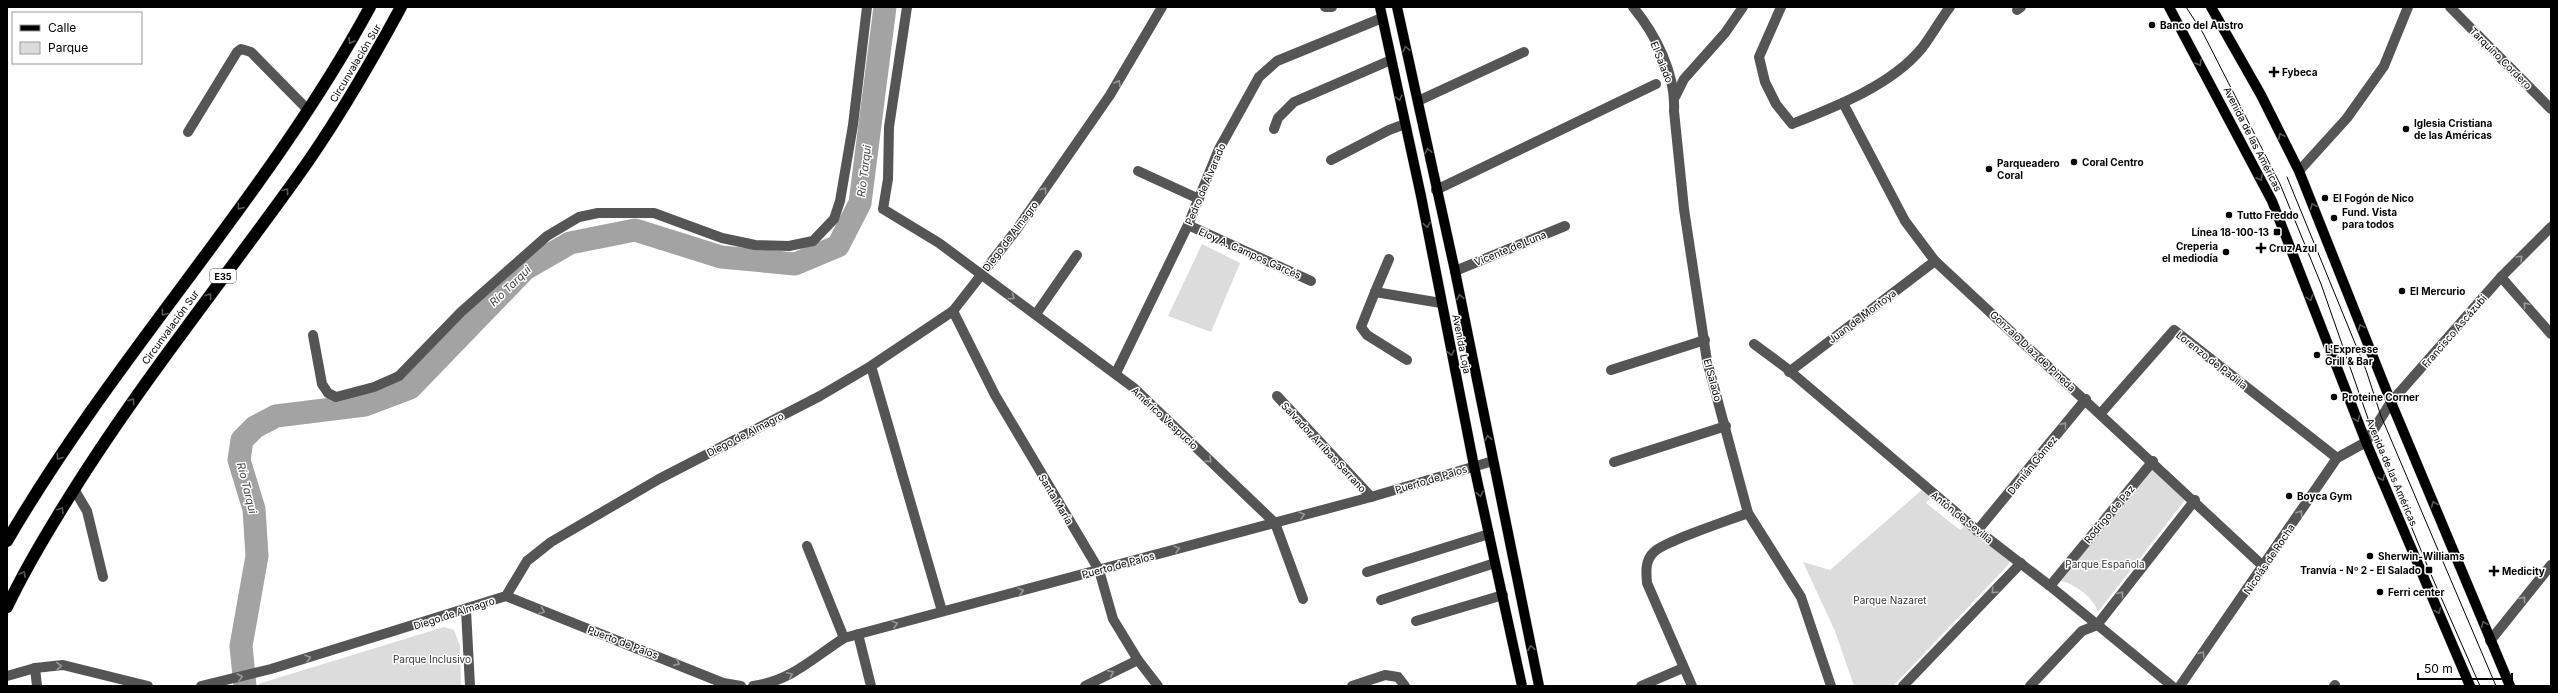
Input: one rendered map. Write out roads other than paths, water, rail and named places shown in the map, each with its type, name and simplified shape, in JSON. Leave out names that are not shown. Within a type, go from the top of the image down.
[{"type":"highway","name":"Circunvalación Sur","points":[[7,541],[42,481],[273,162],[350,45],[370,7]]},
{"type":"highway","name":"Circunvalación Sur","points":[[7,607],[40,542],[74,489],[160,360],[296,178],[371,62],[401,7]]},
{"type":"main road","name":"Avenida Loja","points":[[1380,7],[1474,466],[1522,686]]},
{"type":"main road","name":"Avenida Loja","points":[[1397,7],[1455,271],[1539,686]]},
{"type":"main road","name":"Avenida de las Américas","points":[[2169,7],[2272,201],[2366,442],[2470,686]]},
{"type":"main road","points":[[2211,7],[2261,95],[2299,171],[2391,402],[2510,686]]},
{"type":"street","points":[[314,335],[322,384],[328,393],[336,397],[374,387],[399,376],[412,364],[436,336],[547,236],[579,217],[598,213],[654,213],[722,238],[756,245],[789,246],[812,241],[834,219],[840,201],[853,125],[867,7]]},
{"type":"street","name":"Américo Vespucio","points":[[907,7],[889,127],[888,185],[883,209],[939,243],[980,275],[1116,373],[1275,523],[1303,599]]},
{"type":"street","name":"Diego de Almagro","points":[[205,685],[271,669],[466,610],[506,596],[527,561],[552,542],[659,479],[820,396],[871,366],[953,311],[1017,229],[1110,95],[1162,7]]},
{"type":"street","points":[[1325,7],[1332,7]]},
{"type":"street","name":"El Salado","points":[[1633,7],[1658,47],[1675,97],[1674,111],[1684,209],[1707,361],[1726,426],[1748,514],[1801,597],[1831,686]]},
{"type":"street","points":[[1675,97],[1684,79],[1725,33],[1743,7]]},
{"type":"street","points":[[1781,7],[1759,57],[1765,82],[1776,104],[1792,124],[1843,104],[1897,71],[1922,48],[1950,7]]},
{"type":"street","points":[[2299,171],[2347,118],[2384,66],[2408,7]]},
{"type":"street","name":"Tarquino Cordero","points":[[2450,7],[2551,109]]},
{"type":"street","name":"Pedro de Alvarado","points":[[1116,373],[1188,225],[1219,149],[1259,77],[1277,61],[1291,54],[1382,18]]},
{"type":"street","points":[[188,132],[237,52],[241,49],[251,52],[307,109]]},
{"type":"street","points":[[1418,101],[1524,52]]},
{"type":"street","points":[[1274,129],[1278,118],[1294,102],[1391,60]]},
{"type":"street","points":[[1436,190],[1656,84]]},
{"type":"street","name":"Gonzalo Díaz de Pineda","points":[[1843,104],[1905,221],[1935,261],[2195,500],[2264,567]]},
{"type":"street","points":[[1331,160],[1389,130],[1405,124]]},
{"type":"street","points":[[1138,171],[1199,199]]},
{"type":"street","name":"Eloy A. Campos Garcés","points":[[1188,225],[1311,281]]},
{"type":"street","name":"Vicente de Luna","points":[[1455,271],[1565,226]]},
{"type":"street","name":"Francisco Ascázubi","points":[[2366,442],[2391,402],[2501,277],[2551,227]]},
{"type":"street","points":[[1036,314],[1077,255]]},
{"type":"street","points":[[1388,259],[1361,327],[1367,335],[1407,360]]},
{"type":"street","name":"Juan de Montoya","points":[[1789,372],[1935,261]]},
{"type":"street","points":[[2501,277],[2551,334]]},
{"type":"street","points":[[1375,292],[1441,303]]},
{"type":"street","name":"Santa María","points":[[953,311],[995,394],[1099,570],[1113,619],[1138,660],[1158,686]]},
{"type":"street","name":"Lorenzo de Padilla","points":[[2102,414],[2174,330],[2337,458]]},
{"type":"street","points":[[1611,370],[1705,340]]},
{"type":"street","name":"Antón de Sevilla","points":[[1754,344],[1977,531],[2050,586],[2172,686]]},
{"type":"street","points":[[871,366],[942,612]]},
{"type":"street","name":"Salvador Arribas Serrano","points":[[1276,396],[1371,497]]},
{"type":"street","name":"Damián Gómez","points":[[1977,531],[2086,399]]},
{"type":"street","points":[[1614,462],[1726,426]]},
{"type":"street","name":"Nicolás de Rocha","points":[[2180,686],[2264,567],[2337,458],[2366,442]]},
{"type":"street","name":"Puerto de Palos","points":[[753,686],[772,684],[796,672],[844,638],[1371,497],[1493,460]]},
{"type":"street","name":"Rodrigo de Paz","points":[[2050,586],[2153,461]]},
{"type":"street","points":[[74,489],[88,511],[103,577]]},
{"type":"street","points":[[2030,686],[2082,631],[2097,625],[2195,500]]},
{"type":"street","points":[[1692,686],[1647,583],[1645,567],[1654,552],[1671,543],[1748,514]]},
{"type":"street","points":[[1367,572],[1489,534]]},
{"type":"street","points":[[807,546],[844,638]]},
{"type":"street","points":[[1381,600],[1496,563]]},
{"type":"street","points":[[1903,686],[2021,563]]},
{"type":"street","points":[[2490,641],[2551,565]]},
{"type":"street","points":[[1416,621],[1503,595]]},
{"type":"street","name":"Puerto de Palos","points":[[506,596],[723,683],[741,686]]},
{"type":"street","points":[[466,610],[470,686]]},
{"type":"street","points":[[858,634],[871,686]]},
{"type":"street","points":[[1085,686],[1138,660]]},
{"type":"street","points":[[7,676],[35,668],[63,665],[148,686]]},
{"type":"street","points":[[35,668],[37,686]]},
{"type":"street","points":[[1642,686],[1683,668]]},
{"type":"street","points":[[1352,686],[1385,675],[1398,677],[1405,686]]},
{"type":"waterway","name":"Río Tarqui","points":[[245,686],[241,646],[257,556],[254,509],[239,460],[242,440],[255,427],[276,416],[365,405],[410,388],[525,269],[570,243],[635,230],[721,257],[795,264],[838,246],[860,203],[885,7]]},
{"type":"tram line","points":[[2186,7],[2203,33],[2280,184],[2321,284],[2372,430],[2429,570],[2480,686]]},
{"type":"tram line","points":[[2287,177],[2366,370],[2381,416],[2496,686]]},
{"type":"place","name":"Banco del Austro","points":[[2152,25]]},
{"type":"place","name":"Fybeca","points":[[2274,72]]},
{"type":"place","name":"Iglesia Cristiana de las Américas","points":[[2406,129]]},
{"type":"place","name":"Coral Centro","points":[[2074,162]]},
{"type":"place","name":"Parqueadero Coral","points":[[1989,169]]},
{"type":"place","name":"El Fogón de Nico","points":[[2325,198]]},
{"type":"place","name":"Tutto Freddo","points":[[2229,215]]},
{"type":"place","name":"Fund. Vista para todos","points":[[2334,218]]},
{"type":"place","name":"Línea 18-100-13","points":[[2277,232]]},
{"type":"place","name":"Cruz Azul","points":[[2261,248]]},
{"type":"place","name":"Creperia el mediodía","points":[[2226,252]]},
{"type":"place","name":"El Mercurio","points":[[2402,291]]},
{"type":"place","name":"L'Expresse Grill & Bar","points":[[2317,355]]},
{"type":"place","name":"Proteine Corner","points":[[2334,397]]},
{"type":"place","name":"Boyca Gym","points":[[2289,496]]},
{"type":"place","name":"Sherwin-Williams","points":[[2370,556]]},
{"type":"place","name":"Tranvía - Nº 2 - El Salado","points":[[2429,570]]},
{"type":"place","name":"Medicity","points":[[2494,571]]},
{"type":"place","name":"Ferri center","points":[[2380,592]]},
{"type":"park label","name":"Parque Española","points":[[2105,564]]},
{"type":"park label","name":"Parque Nazaret","points":[[1890,600]]},
{"type":"park label","name":"Parque Inclusivo","points":[[432,659]]}]
